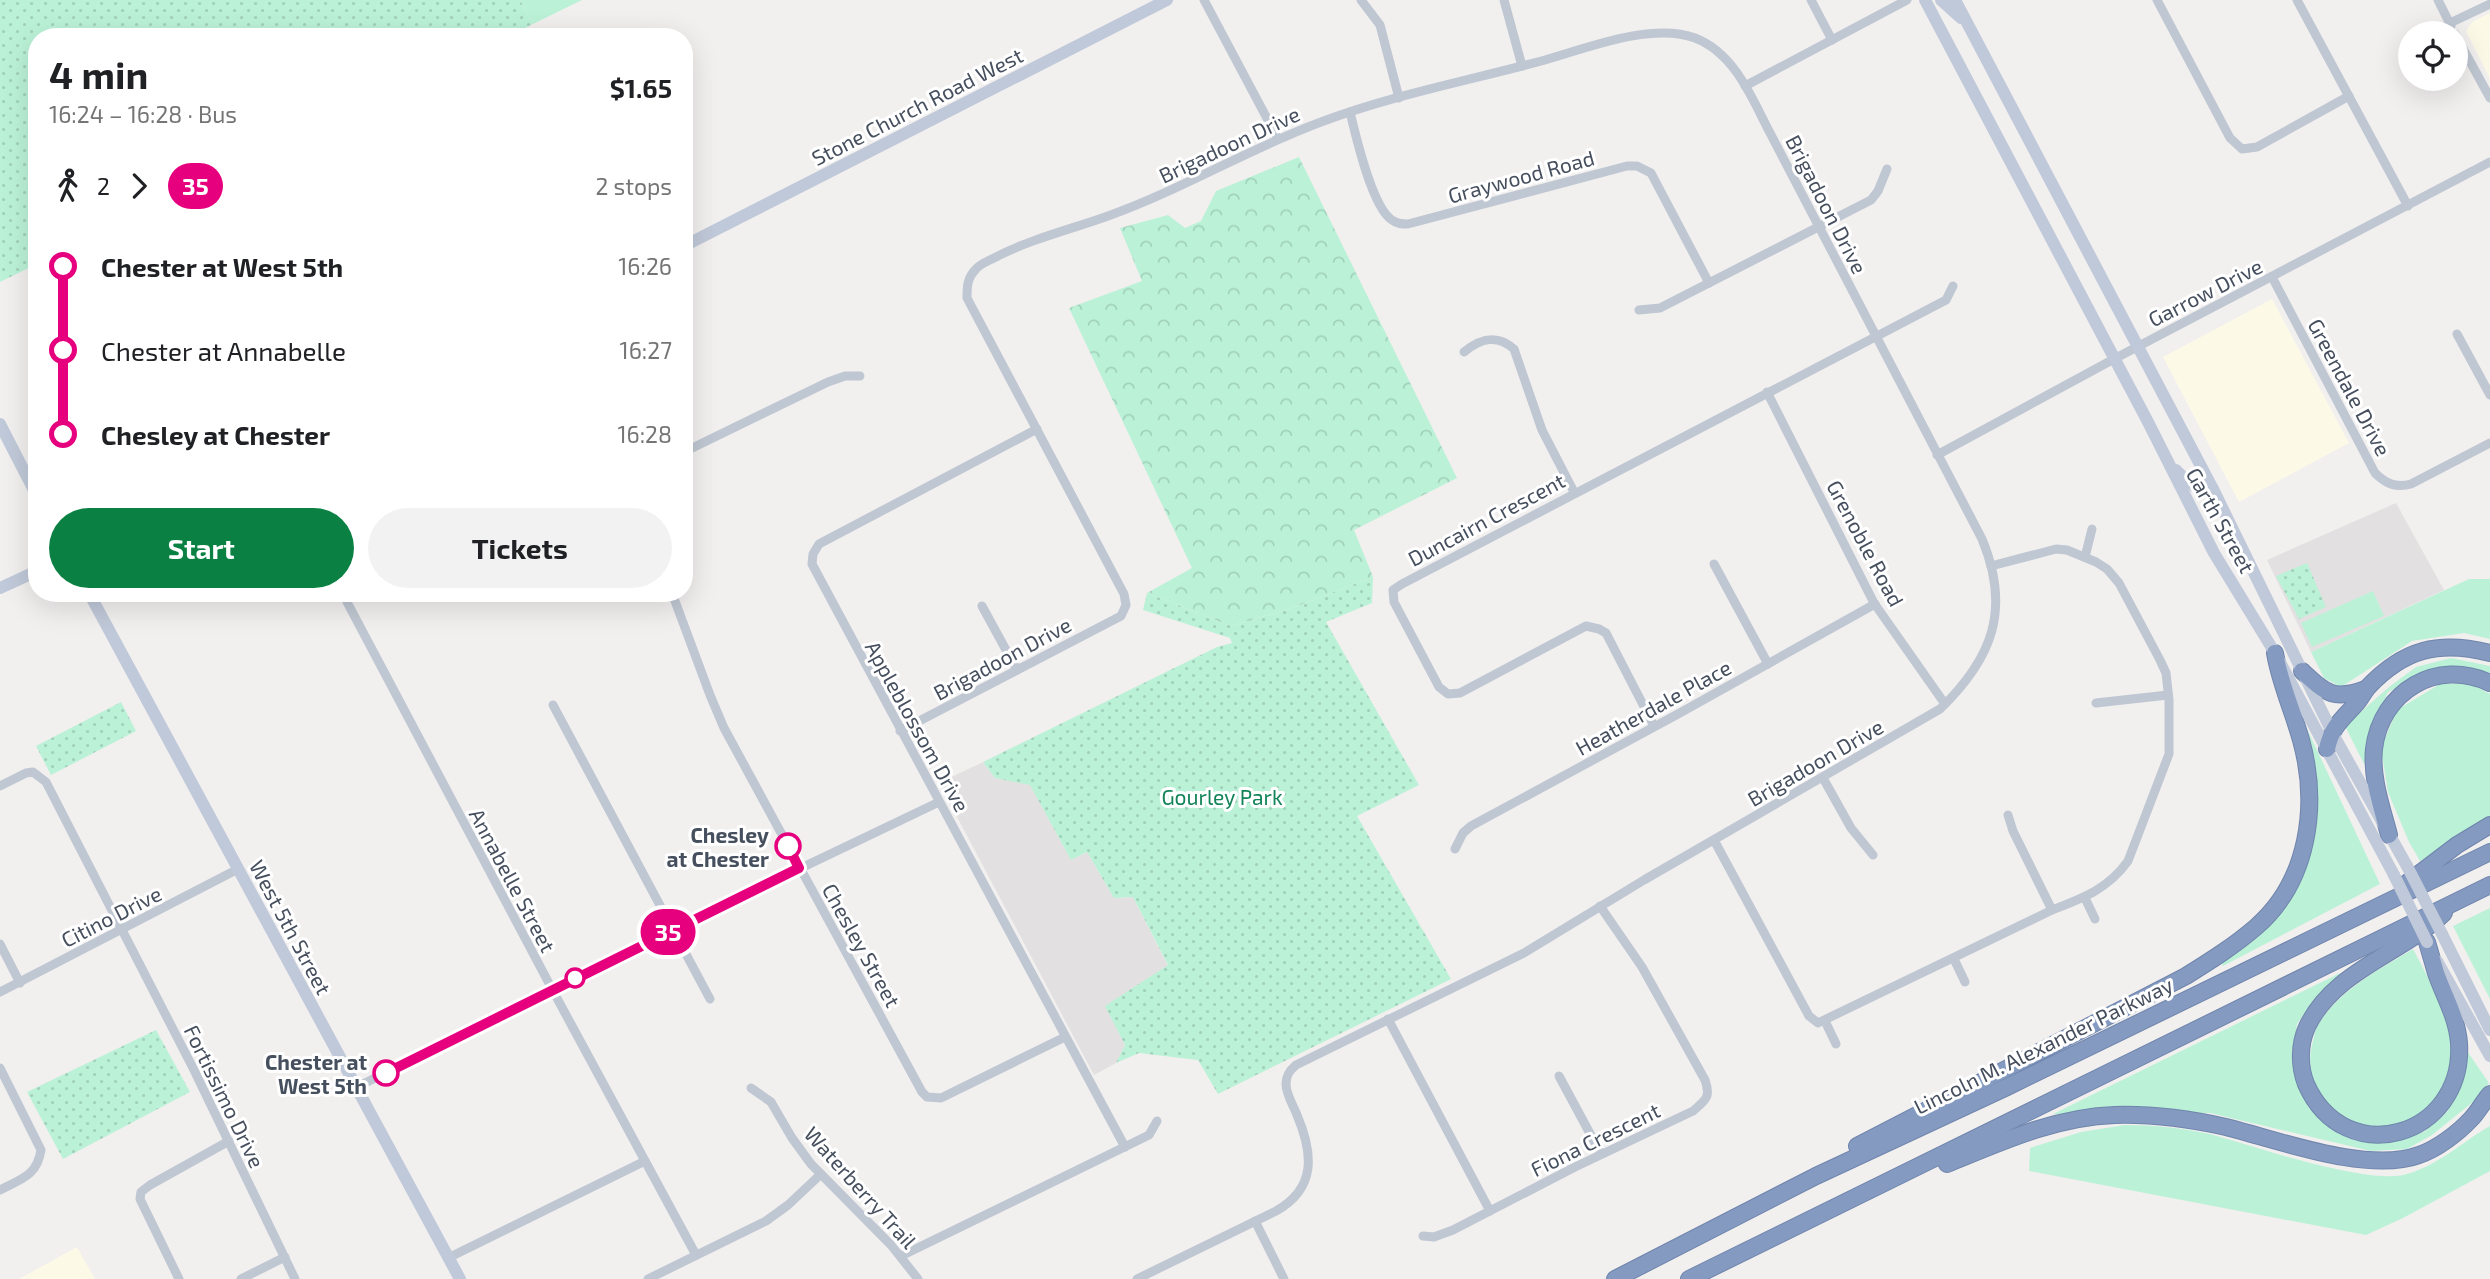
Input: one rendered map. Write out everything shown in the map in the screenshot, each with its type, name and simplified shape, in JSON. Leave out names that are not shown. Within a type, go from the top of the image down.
[{"type":"highway","points":[[2327,749],[2332,732],[2342,717],[2389,668],[2421,650],[2459,646],[2490,653]]},
{"type":"highway","points":[[1816,1176],[1850,1149],[2186,976],[2228,950],[2258,926],[2279,901],[2295,873],[2306,843],[2310,821],[2310,797],[2301,741],[2278,673],[2275,653]]},
{"type":"highway","points":[[2302,671],[2323,691],[2332,695],[2351,695],[2366,689]]},
{"type":"highway","points":[[2389,835],[2375,776],[2374,750],[2379,728],[2390,707],[2404,691],[2444,673],[2460,673],[2490,683]]},
{"type":"highway","points":[[2379,904],[2457,845],[2490,825]]},
{"type":"highway","name":"Lincoln M. Alexander Parkway","points":[[1615,1279],[1816,1176],[2007,1087],[2490,852]]},
{"type":"highway","points":[[1689,1279],[2490,885]]},
{"type":"highway","points":[[2427,942],[2457,1026],[2458,1072],[2447,1097],[2435,1112],[2415,1127],[2397,1134],[2374,1135],[2347,1129],[2331,1119],[2314,1100],[2302,1074],[2300,1054],[2307,1028],[2322,1004],[2343,984],[2430,927],[2455,902]]},
{"type":"highway","points":[[1917,1167],[1933,1169],[2026,1131],[2069,1120],[2115,1115],[2198,1121],[2336,1155],[2369,1161],[2397,1161],[2432,1148],[2472,1118],[2490,1094]]},
{"type":"highway","points":[[2472,1118],[2490,1114]]},
{"type":"main road","name":"Stone Church Road West","points":[[693,241],[1167,0]]},
{"type":"main road","name":"Garth Street","points":[[1924,0],[2214,553],[2275,653],[2490,1056]]},
{"type":"main road","points":[[1941,0],[1966,23]]},
{"type":"main road","name":"Garth Street","points":[[1955,0],[2213,489],[2332,732],[2407,866],[2490,1030]]},
{"type":"main road","points":[[0,424],[28,478]]},
{"type":"main road","points":[[2166,461],[2191,485],[2200,490],[2213,489]]},
{"type":"main road","points":[[0,588],[28,575]]},
{"type":"main road","name":"West 5th Street","points":[[94,602],[460,1279]]},
{"type":"street","points":[[1204,0],[1278,139]]},
{"type":"street","points":[[1361,0],[1380,26],[1399,98]]},
{"type":"street","points":[[1504,0],[1522,66]]},
{"type":"street","points":[[1811,0],[1832,40]]},
{"type":"street","points":[[1745,86],[1907,0]]},
{"type":"street","points":[[2157,0],[2230,138],[2242,149],[2257,147],[2348,96]]},
{"type":"street","points":[[2297,0],[2408,206]]},
{"type":"street","points":[[2438,0],[2449,21]]},
{"type":"street","points":[[2454,21],[2490,4]]},
{"type":"street","name":"Brigadoon Drive","points":[[900,731],[1121,616],[1125,605],[1124,594],[967,298],[967,283],[977,267],[1029,242],[1108,216],[1166,193],[1278,139],[1350,112],[1616,40],[1656,33],[1675,34],[1694,38],[1726,58],[1745,86],[1982,538],[1991,566],[1996,618],[1989,640],[1969,678],[1945,704],[1524,953],[1299,1063],[1290,1071],[1286,1086],[1307,1139],[1308,1168],[1304,1183],[1290,1201],[1137,1279]]},
{"type":"street","points":[[2468,58],[2490,98]]},
{"type":"street","name":"Graywood Road","points":[[1350,112],[1366,172],[1386,215],[1394,222],[1408,224],[1627,166],[1637,166],[1651,173],[1709,283]]},
{"type":"street","name":"Garrow Drive","points":[[1937,455],[2138,346],[2490,162]]},
{"type":"street","points":[[1639,310],[1660,308],[1871,200],[1887,169]]},
{"type":"street","name":"Greendale Drive","points":[[2272,277],[2375,472],[2383,481],[2399,487],[2411,484],[2490,443]]},
{"type":"street","name":"Duncairn Crescent","points":[[1654,726],[1606,633],[1586,626],[1460,693],[1448,694],[1439,687],[1394,602],[1394,590],[1574,492],[1946,300],[1953,286]]},
{"type":"street","points":[[2457,334],[2490,395]]},
{"type":"street","points":[[1464,352],[1477,343],[1494,339],[1504,341],[1514,349],[1542,430],[1574,492]]},
{"type":"street","points":[[693,448],[828,382],[845,376],[860,376]]},
{"type":"street","name":"Grenoble Road","points":[[1767,392],[1875,604],[1945,704]]},
{"type":"street","name":"Appleblossom Drive","points":[[1037,429],[817,546],[813,554],[814,571],[1125,1147]]},
{"type":"street","points":[[2085,557],[2092,529]]},
{"type":"street","points":[[1714,840],[1809,1016],[1818,1023],[2052,910],[2085,898],[2118,876],[2128,862],[2169,754],[2166,674],[2119,583],[2107,569],[2085,557],[2056,549],[1991,566]]},
{"type":"street","points":[[1714,564],[1768,664]]},
{"type":"street","name":"Annabelle Street","points":[[347,602],[696,1255]]},
{"type":"street","name":"Chesley Street","points":[[675,602],[724,728],[927,1097],[941,1098],[1065,1037]]},
{"type":"street","name":"Heatherdale Place","points":[[1455,849],[1463,833],[1471,826],[1875,604]]},
{"type":"street","points":[[982,606],[1017,670]]},
{"type":"street","points":[[2096,703],[2168,695]]},
{"type":"street","points":[[553,705],[710,999]]},
{"type":"street","name":"Fortissimo Drive","points":[[0,786],[33,772],[46,782],[229,1141],[295,1279]]},
{"type":"street","points":[[1824,778],[1851,828],[1873,855]]},
{"type":"street","points":[[355,1088],[672,929],[939,802]]},
{"type":"street","points":[[2008,815],[2013,831],[2052,910]]},
{"type":"street","name":"Citino Drive","points":[[0,992],[238,869]]},
{"type":"street","points":[[2085,898],[2095,919]]},
{"type":"street","name":"Fiona Crescent","points":[[1423,1236],[1445,1234],[1601,1154],[1693,1111],[1707,1100],[1709,1093],[1705,1080],[1642,967],[1600,906]]},
{"type":"street","points":[[0,944],[20,982]]},
{"type":"street","points":[[1954,959],[1965,982]]},
{"type":"street","points":[[1388,1019],[1490,1211]]},
{"type":"street","points":[[1825,1021],[1836,1044]]},
{"type":"street","points":[[0,1068],[41,1150],[39,1163],[28,1176],[0,1190]]},
{"type":"street","points":[[1559,1076],[1601,1154]]},
{"type":"street","name":"Waterberry Trail","points":[[751,1088],[771,1102],[792,1138],[821,1174],[901,1256],[918,1279]]},
{"type":"street","points":[[901,1256],[1149,1135],[1157,1121]]},
{"type":"street","points":[[179,1279],[140,1199],[141,1192],[229,1141]]},
{"type":"street","points":[[449,1258],[645,1161]]},
{"type":"street","points":[[648,1279],[773,1216],[821,1174]]},
{"type":"street","points":[[1255,1221],[1284,1279]]},
{"type":"street","points":[[241,1279],[285,1257]]},
{"type":"shaded area","points":[[2490,13],[2490,79],[2468,35],[2472,22]]},
{"type":"shaded area","points":[[2272,299],[2349,443],[2239,502],[2163,357]]},
{"type":"shaded area","points":[[2396,503],[2444,590],[2311,652],[2267,560]]},
{"type":"shaded area","points":[[983,762],[995,778],[1030,784],[1071,860],[1087,852],[1114,898],[1133,897],[1168,966],[1106,1006],[1125,1045],[1116,1063],[1094,1075],[939,783]]},
{"type":"shaded area","points":[[77,1247],[95,1279],[19,1279]]},
{"type":"green space","points":[[0,0],[520,0],[533,24],[525,28],[28,28],[28,268],[0,282]]},
{"type":"green space","points":[[520,0],[582,0],[533,24]]},
{"type":"green space","points":[[1299,157],[1457,478],[1354,530],[1373,577],[1295,607],[1231,626],[1147,593],[1192,568],[1069,308],[1142,281],[1120,228],[1168,215],[1185,228],[1201,221],[1216,191]]},
{"type":"green space","points":[[2307,563],[2326,607],[2299,619],[2276,576]]},
{"type":"green space","name":"Gourley Park","points":[[1373,577],[1372,603],[1326,622],[1419,785],[1357,816],[1451,979],[1218,1094],[1198,1060],[1139,1053],[1116,1063],[1125,1045],[1105,1006],[1168,965],[1133,897],[1114,898],[1087,852],[1071,860],[1030,785],[995,778],[983,762],[1217,647],[1232,643],[1230,638],[1143,610],[1147,593],[1231,626],[1295,607]]},
{"type":"green space","points":[[2469,579],[2490,579],[2490,639],[2464,633],[2412,641],[2341,687],[2324,678],[2311,652]]},
{"type":"green space","points":[[2373,591],[2384,616],[2312,647],[2301,623]]},
{"type":"green space","points":[[2451,658],[2490,666],[2490,673],[2440,667],[2388,692],[2370,731],[2364,764],[2345,726],[2416,667]]},
{"type":"green space","points":[[2469,683],[2490,694],[2490,816],[2420,861],[2388,792],[2381,748],[2397,710],[2440,684]]},
{"type":"green space","points":[[121,702],[136,731],[51,775],[36,746]]},
{"type":"green space","points":[[2307,729],[2380,884],[2223,966],[2221,962],[2257,938],[2281,910],[2297,886],[2307,862],[2314,838],[2316,814],[2315,788],[2303,730]]},
{"type":"green space","points":[[2490,908],[2490,999],[2453,926]]},
{"type":"green space","points":[[2413,949],[2447,1022],[2454,1056],[2451,1072],[2441,1093],[2420,1114],[2394,1126],[2372,1128],[2340,1113],[2322,1095],[2311,1072],[2312,1045],[2318,1025],[2337,1001],[2361,981]]},
{"type":"green space","points":[[2340,973],[2343,978],[2314,1000],[2297,1024],[2293,1060],[2308,1107],[2351,1139],[2382,1143],[2424,1132],[2447,1112],[2463,1080],[2465,1048],[2489,1083],[2473,1102],[2432,1135],[2407,1149],[2371,1151],[2210,1113],[2053,1114]]},
{"type":"green space","points":[[156,1030],[190,1092],[63,1159],[27,1092]]},
{"type":"green space","points":[[2125,1125],[2157,1126],[2210,1134],[2339,1170],[2389,1176],[2407,1174],[2430,1165],[2490,1126],[2490,1171],[2366,1235],[2029,1171],[2030,1148],[2081,1132]]},
{"type":"bus line","name":"35","points":[[386,1073],[799,868],[788,846]]},
{"type":"place","name":"Chesley at Chester","points":[[788,846]]},
{"type":"place","name":"Chester at West 5th","points":[[386,1073]]}]
